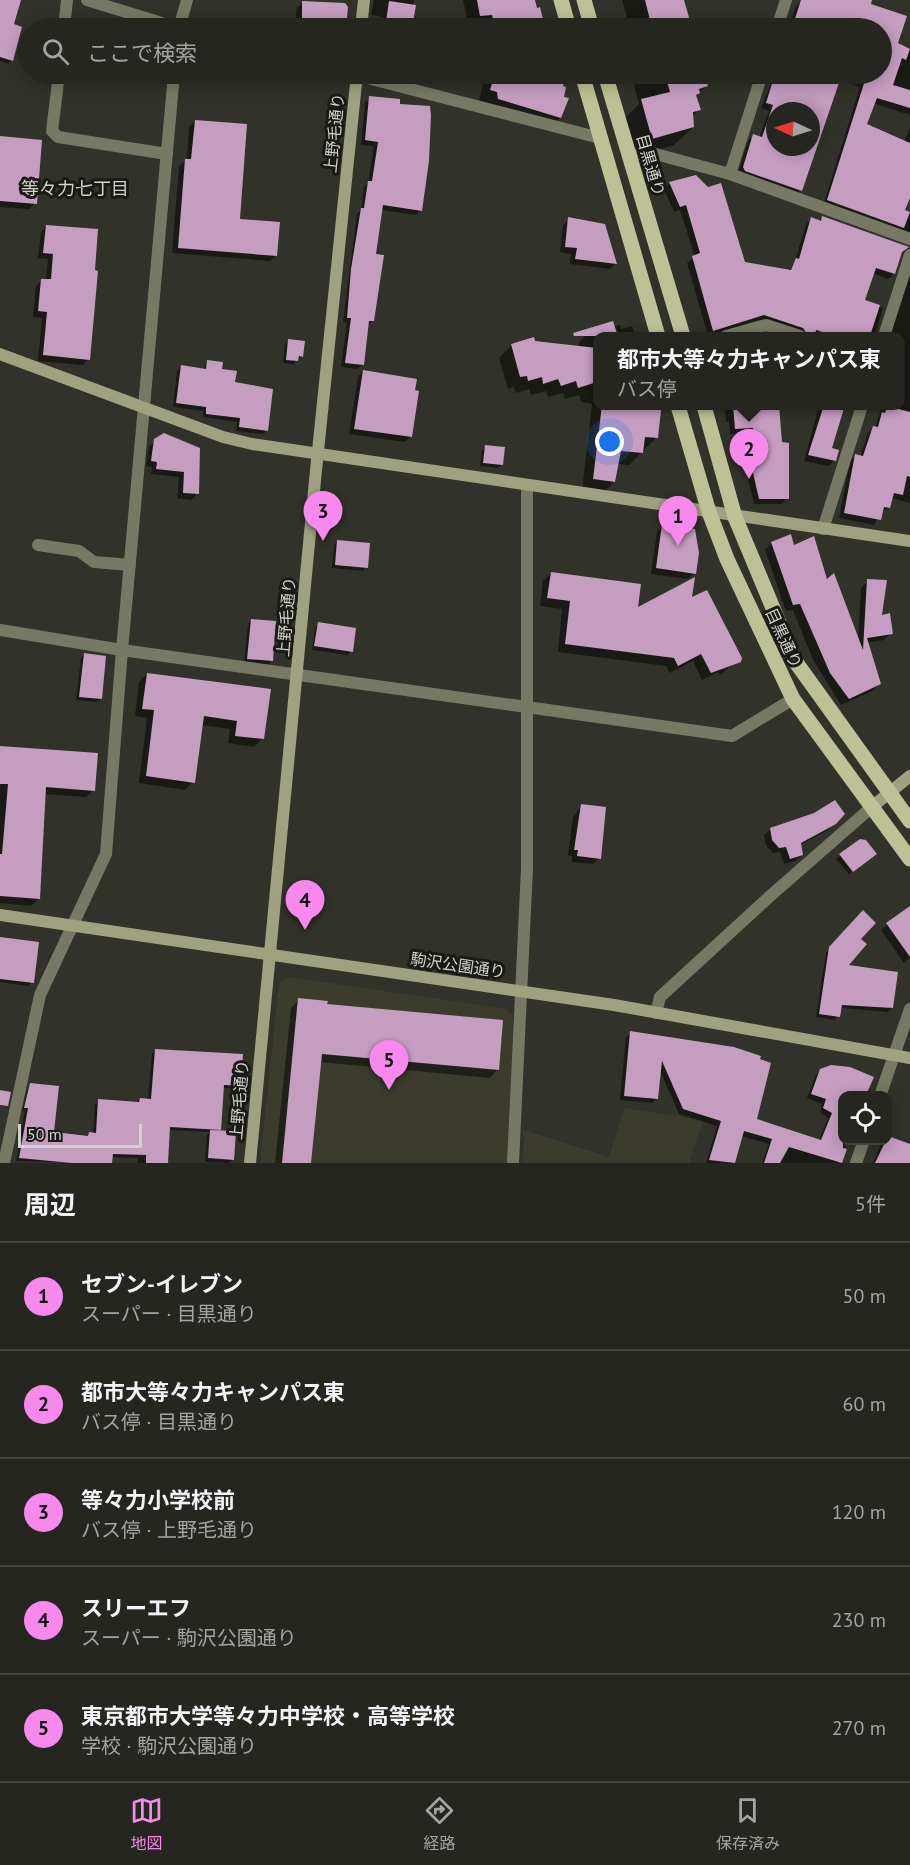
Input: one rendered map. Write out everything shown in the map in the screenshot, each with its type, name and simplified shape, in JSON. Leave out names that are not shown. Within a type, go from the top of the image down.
[{"type":"main road","points":[[561,0],[566,18]]},
{"type":"main road","points":[[584,0],[589,18]]},
{"type":"main road","points":[[585,84],[657,332]]},
{"type":"main road","name":"目黒通り","points":[[608,84],[682,332]]},
{"type":"main road","name":"目黒通り","points":[[679,410],[709,512],[727,559],[793,699],[910,859]]},
{"type":"main road","name":"目黒通り","points":[[705,410],[735,518],[795,661],[910,821]]},
{"type":"street","points":[[65,18],[67,0]]},
{"type":"street","points":[[87,0],[146,18]]},
{"type":"street","points":[[181,18],[187,0]]},
{"type":"street","points":[[362,18],[364,0]]},
{"type":"street","points":[[780,18],[786,0]]},
{"type":"street","points":[[58,84],[52,131],[58,137],[167,154]]},
{"type":"street","points":[[4,1163],[40,995],[75,926],[106,854],[143,407],[173,84]]},
{"type":"street","name":"上野毛通り","points":[[250,1163],[354,84]]},
{"type":"street","points":[[393,84],[600,138]]},
{"type":"street","points":[[730,174],[759,84]]},
{"type":"street","points":[[629,156],[648,152],[730,174],[910,239]]},
{"type":"street","points":[[885,332],[910,255]]},
{"type":"street","points":[[741,332],[766,325],[788,332]]},
{"type":"street","points":[[0,354],[223,437],[318,455],[709,512],[735,518],[910,541]]},
{"type":"street","points":[[823,529],[860,410]]},
{"type":"street","points":[[513,1163],[523,992],[527,868],[527,485]]},
{"type":"street","points":[[38,545],[79,551],[94,562],[130,565]]},
{"type":"street","points":[[0,630],[122,650],[526,705],[732,736],[793,699]]},
{"type":"street","points":[[656,1012],[660,997],[769,897],[910,776]]},
{"type":"street","name":"駒沢公園通り","points":[[0,915],[656,1012],[910,1058]]},
{"type":"street","points":[[881,1091],[910,1009]]},
{"type":"street","points":[[856,1163],[862,1145]]},
{"type":"shaded area","points":[[289,977],[507,1009],[513,1016],[509,1163],[260,1163],[279,984]]},
{"type":"shaded area","points":[[624,1108],[703,1120],[689,1163],[523,1163],[524,1130],[609,1157]]},
{"type":"building","points":[[0,0],[21,0],[14,24],[18,26],[18,42],[13,61],[0,57]]},
{"type":"building","points":[[477,0],[535,0],[537,8],[540,7],[543,18],[493,18],[492,15],[480,16]]},
{"type":"building","points":[[645,0],[684,0],[689,18],[650,18]]},
{"type":"building","points":[[801,0],[872,0],[871,4],[907,16],[898,43],[910,49],[906,60],[902,58],[893,85],[910,90],[910,108],[877,98],[867,124],[910,143],[910,198],[905,210],[910,212],[904,228],[827,200],[864,84],[892,84],[892,18],[795,18]]},
{"type":"building","points":[[302,1],[345,3],[348,7],[347,18],[302,18]]},
{"type":"building","points":[[389,1],[416,5],[414,18],[386,18]]},
{"type":"building","points":[[492,84],[563,84],[566,87],[564,97],[569,98],[561,118],[498,99],[497,92],[490,90]]},
{"type":"building","points":[[668,84],[707,84],[708,86],[699,89],[700,93],[696,95],[701,110],[693,112],[694,127],[652,139],[641,99],[670,92]]},
{"type":"building","points":[[772,84],[839,84],[820,138],[820,102],[766,102]]},
{"type":"building","points":[[369,96],[400,99],[400,104],[430,106],[431,115],[429,161],[422,211],[383,205],[376,254],[384,255],[374,321],[369,321],[364,365],[345,363],[351,318],[347,318],[351,269],[361,208],[364,208],[368,181],[372,181],[378,142],[365,140]]},
{"type":"building","points":[[195,120],[247,124],[240,219],[280,222],[277,256],[178,248],[185,159],[191,159]]},
{"type":"building","points":[[766,125],[766,156],[814,156],[802,191],[745,171],[743,167],[753,134],[762,137]]},
{"type":"building","points":[[0,136],[42,140],[37,204],[0,201]]},
{"type":"building","points":[[696,175],[708,187],[721,183],[745,262],[791,270],[796,258],[799,259],[811,217],[821,221],[822,216],[909,247],[902,252],[895,274],[876,268],[865,300],[880,305],[871,332],[816,330],[816,332],[806,332],[803,328],[764,315],[713,331],[692,256],[700,253],[686,205],[680,207],[669,182]]},
{"type":"building","points":[[568,217],[605,224],[617,264],[575,259],[577,248],[565,247]]},
{"type":"building","points":[[46,225],[98,229],[95,270],[98,271],[90,360],[43,355],[47,312],[38,311],[41,279],[51,279],[53,254],[43,253]]},
{"type":"building","points":[[613,321],[617,332],[593,332],[593,336],[574,336],[573,333]]},
{"type":"building","points":[[534,337],[535,341],[593,348],[593,383],[578,388],[576,381],[561,386],[558,379],[543,384],[542,377],[528,381],[527,376],[520,377],[511,344]]},
{"type":"building","points":[[288,339],[305,341],[303,357],[299,356],[298,361],[286,360]]},
{"type":"building","points":[[207,360],[223,362],[222,369],[237,371],[235,382],[273,389],[268,431],[239,427],[240,418],[206,414],[206,407],[176,403],[181,365],[206,369]]},
{"type":"building","points":[[363,370],[417,379],[415,390],[419,391],[412,437],[354,429]]},
{"type":"building","points":[[601,410],[661,410],[658,438],[645,437],[643,453],[621,451],[615,482],[593,479]]},
{"type":"building","points":[[733,410],[779,410],[782,442],[789,443],[789,499],[759,499],[753,473],[753,428],[735,429]]},
{"type":"building","points":[[822,410],[843,410],[832,448],[839,450],[836,461],[808,455]]},
{"type":"building","points":[[886,410],[910,412],[910,477],[907,476],[903,495],[894,493],[890,508],[884,507],[881,520],[844,513],[855,454],[863,456],[873,426],[878,427],[882,412],[885,413]]},
{"type":"building","points":[[164,433],[200,448],[199,494],[183,493],[184,472],[156,469],[157,462],[151,461],[154,439]]},
{"type":"building","points":[[485,445],[505,447],[503,465],[483,463]]},
{"type":"building","points":[[662,524],[695,529],[699,553],[696,574],[656,568]]},
{"type":"building","points":[[791,534],[794,545],[814,536],[827,579],[834,573],[863,650],[867,579],[887,580],[882,615],[890,613],[893,634],[867,638],[881,684],[849,699],[830,673],[800,604],[793,605],[771,542]]},
{"type":"building","points":[[337,540],[370,543],[368,568],[335,565]]},
{"type":"building","points":[[551,572],[641,584],[638,607],[695,577],[692,597],[707,590],[742,658],[741,662],[711,673],[701,654],[678,666],[674,658],[565,644],[570,601],[547,598]]},
{"type":"building","points":[[251,619],[276,621],[273,661],[247,659]]},
{"type":"building","points":[[318,622],[356,628],[353,652],[314,646]]},
{"type":"building","points":[[84,653],[106,656],[102,699],[79,697]]},
{"type":"building","points":[[147,673],[271,689],[264,739],[235,736],[237,721],[204,716],[195,783],[146,776],[154,710],[142,709]]},
{"type":"building","points":[[0,746],[98,753],[95,791],[46,787],[40,899],[0,896],[0,854],[2,854],[8,784],[0,784]]},
{"type":"building","points":[[835,800],[845,814],[836,824],[801,843],[803,855],[790,859],[786,847],[779,848],[772,840],[770,828],[814,813]]},
{"type":"building","points":[[581,804],[606,807],[601,859],[577,856],[578,850],[574,850]]},
{"type":"building","points":[[860,839],[866,840],[877,854],[853,872],[839,854]]},
{"type":"building","points":[[910,906],[910,957],[886,923]]},
{"type":"building","points":[[863,910],[876,923],[861,939],[867,944],[849,965],[898,972],[893,1008],[842,1005],[840,1017],[819,1014],[829,947]]},
{"type":"building","points":[[0,937],[39,942],[34,983],[0,979]]},
{"type":"building","points":[[298,998],[328,1001],[327,1004],[503,1020],[499,1070],[322,1054],[311,1163],[282,1163]]},
{"type":"building","points":[[630,1031],[734,1047],[761,1056],[760,1059],[771,1063],[757,1119],[821,1140],[832,1113],[823,1108],[826,1099],[811,1094],[820,1069],[831,1065],[850,1067],[874,1077],[868,1091],[838,1091],[838,1145],[843,1145],[843,1148],[847,1149],[842,1163],[789,1147],[780,1163],[764,1163],[772,1139],[744,1131],[735,1163],[709,1160],[721,1121],[683,1109],[662,1061],[658,1099],[624,1096]]},
{"type":"building","points":[[155,1049],[243,1054],[241,1086],[224,1085],[221,1130],[170,1127],[168,1163],[146,1163],[146,1155],[113,1154],[112,1163],[72,1163],[19,1158],[28,1108],[24,1108],[30,1083],[59,1086],[54,1132],[88,1136],[89,1132],[96,1133],[98,1099],[139,1102],[140,1098],[151,1099]]},
{"type":"building","points":[[0,1090],[11,1092],[8,1106],[0,1105]]},
{"type":"building","points":[[210,1130],[236,1131],[234,1160],[208,1158]]},
{"type":"building","points":[[892,1137],[910,1144],[910,1163],[875,1163],[884,1145],[892,1145]]},
{"type":"place","name":"都市大等々力キャンパス東","points":[[749,479]]},
{"type":"place","name":"等々力小学校前","points":[[323,541]]},
{"type":"place","name":"セブン-イレブン","points":[[678,546]]},
{"type":"place","name":"スリーエフ","points":[[305,930]]},
{"type":"place","name":"東京都市大学等々力中学校・高等学校","points":[[389,1090]]},
{"type":"district","name":"等々力七丁目","points":[[75,188]]}]
